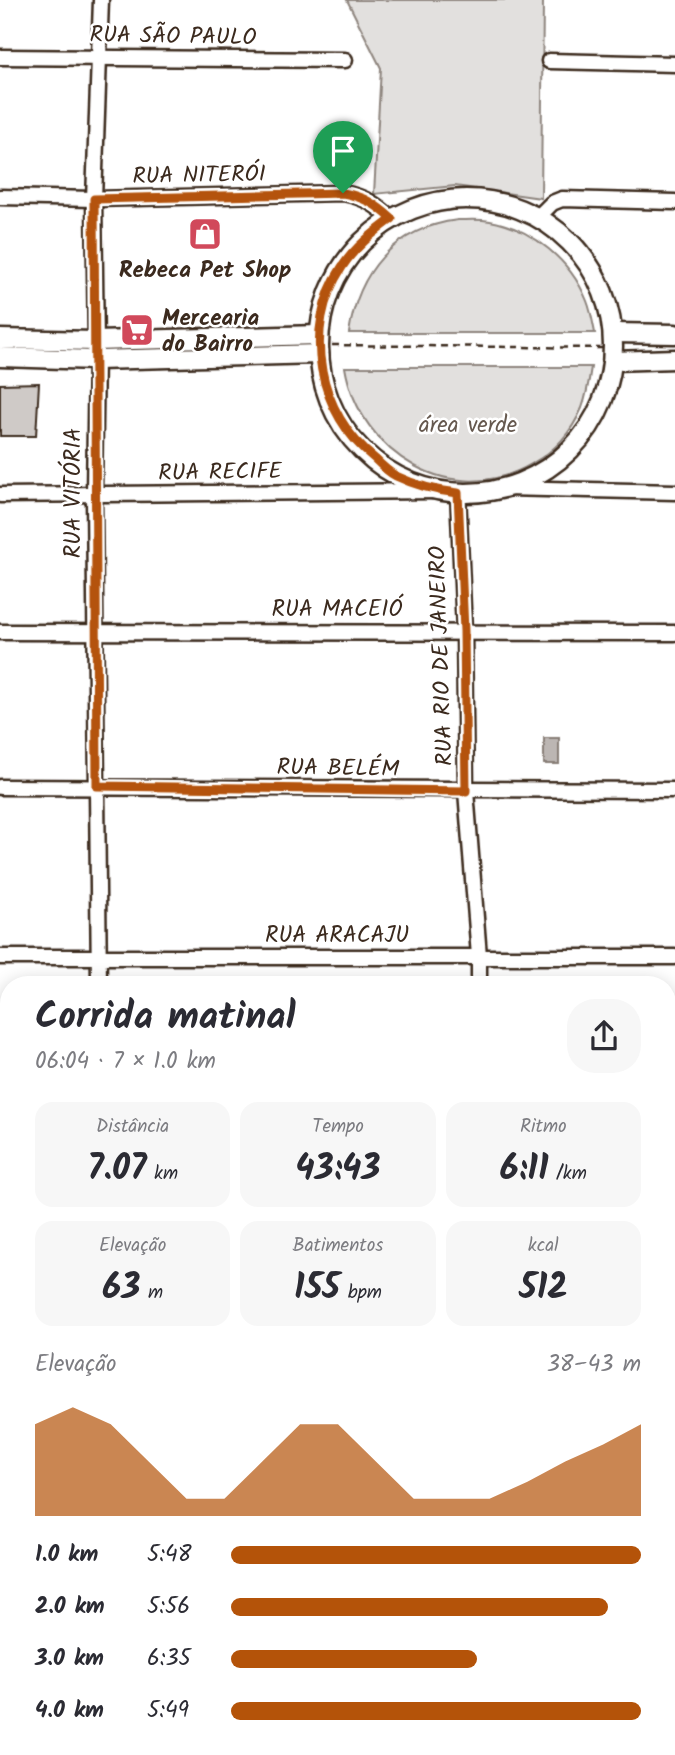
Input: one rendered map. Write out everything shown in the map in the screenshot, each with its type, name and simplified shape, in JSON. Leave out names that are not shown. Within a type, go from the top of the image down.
[{"type":"street","name":"RUA VITÓRIA","points":[[99,976],[94,199],[100,0]]},
{"type":"street","name":"RUA SÃO PAULO","points":[[0,57],[345,60]]},
{"type":"street","points":[[549,61],[675,64]]},
{"type":"street","name":"RUA NITERÓI","points":[[0,197],[94,199],[343,193],[369,201],[392,219]]},
{"type":"street","points":[[538,217],[552,203],[562,199],[675,202]]},
{"type":"street","points":[[503,488],[537,475],[565,454],[589,427],[605,396],[613,347],[608,304],[597,278],[582,254],[562,233],[538,217],[491,201],[441,201],[392,219],[364,240],[341,268],[326,300],[319,345],[329,402],[355,444],[394,475],[449,492],[503,488],[675,492]]},
{"type":"street","points":[[613,347],[675,334]]},
{"type":"street","points":[[0,339],[319,345]]},
{"type":"street","points":[[0,358],[96,360],[319,345]]},
{"type":"street","points":[[613,347],[675,359]]},
{"type":"street","name":"RUA RECIFE","points":[[0,495],[449,492]]},
{"type":"street","name":"RUA RIO DE JANEIRO","points":[[449,492],[464,631],[466,791],[478,976]]},
{"type":"street","name":"RUA MACEIÓ","points":[[0,632],[675,633]]},
{"type":"street","name":"RUA BELÉM","points":[[0,787],[675,790]]},
{"type":"street","name":"RUA ARACAJU","points":[[0,957],[675,957]]},
{"type":"path","points":[[319,345],[613,347]]},
{"type":"green space","points":[[347,0],[543,0],[541,198],[455,186],[374,194],[381,68]]},
{"type":"green space","points":[[458,220],[486,220],[506,225],[549,249],[561,260],[580,286],[595,333],[349,333],[361,291],[383,257],[415,232]]},
{"type":"green space","name":"área verde","points":[[345,367],[591,367],[582,408],[573,425],[556,446],[533,463],[503,476],[472,481],[442,477],[415,466],[390,449],[369,426],[354,398]]},
{"type":"shaded area","points":[[544,738],[559,738],[559,764],[544,764]]},
{"type":"building","points":[[39,383],[36,436],[0,436],[0,384]]},
{"type":"place","name":"Rebeca Pet Shop","points":[[205,234]]},
{"type":"place","name":"Mercearia do Bairro","points":[[137,330]]},
{"type":"route","points":[[343,193],[361,197],[377,205],[392,219],[364,240],[341,268],[326,300],[319,334],[319,354],[329,402],[355,444],[394,475],[440,491],[458,493],[464,631],[466,791],[97,786],[94,199],[343,193]]}]
